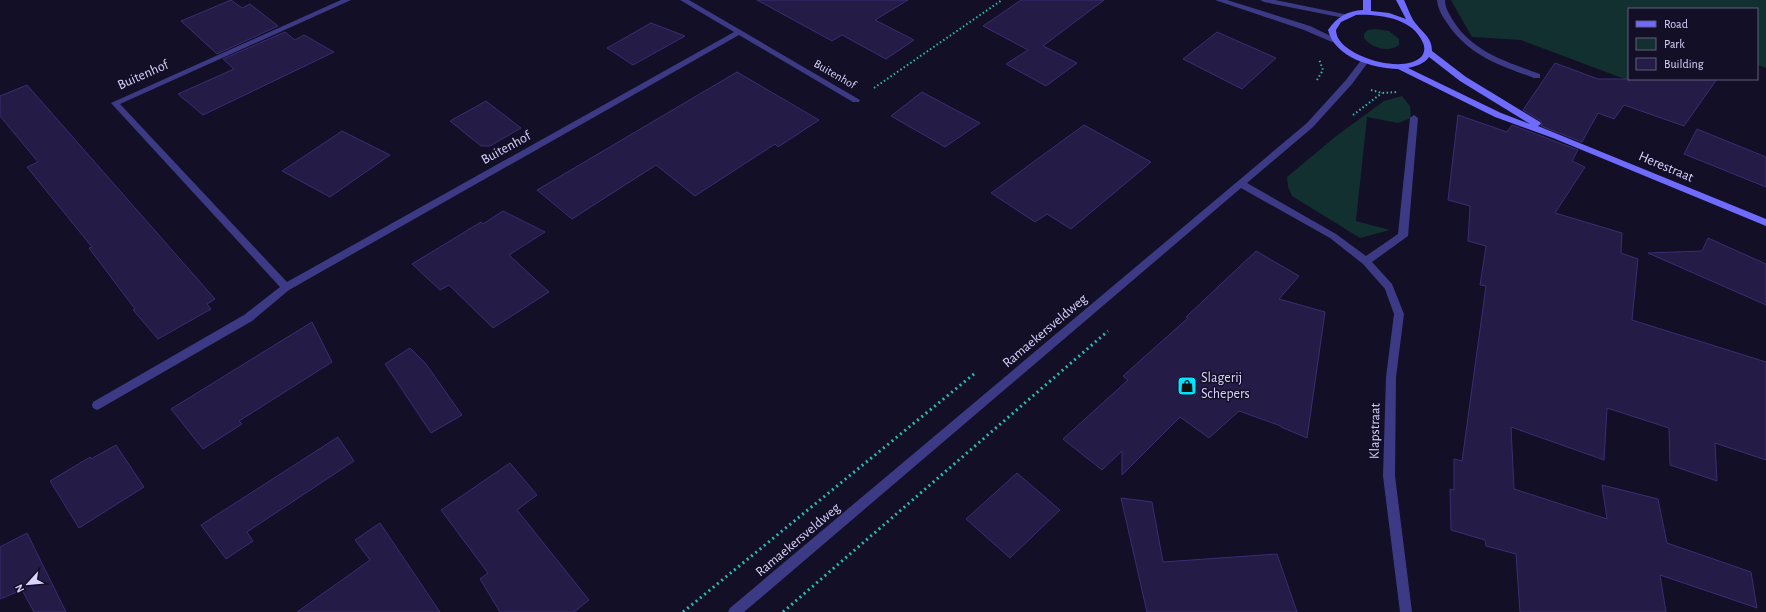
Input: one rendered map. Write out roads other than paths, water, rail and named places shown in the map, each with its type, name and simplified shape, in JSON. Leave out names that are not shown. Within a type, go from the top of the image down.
[{"type":"street","name":"Buitenhof","points":[[286,287],[115,103],[347,0]]},
{"type":"street","name":"Buitenhof","points":[[684,0],[856,100]]},
{"type":"street","points":[[1219,0],[1307,28],[1335,40]]},
{"type":"street","points":[[1264,0],[1344,16],[1367,12],[1384,14],[1413,26],[1424,35],[1429,44],[1429,53],[1423,60],[1414,65],[1400,67],[1389,67],[1365,61],[1342,48],[1335,40],[1332,33],[1333,26],[1344,16]]},
{"type":"street","points":[[1367,0],[1367,12]]},
{"type":"street","points":[[1400,0],[1413,26]]},
{"type":"street","points":[[1441,0],[1441,6],[1451,23],[1473,49],[1490,58],[1537,76]]},
{"type":"street","name":"Buitenhof","points":[[97,405],[248,318],[286,287],[740,32]]},
{"type":"street","name":"Herestraat","points":[[1429,53],[1464,79],[1556,136]]},
{"type":"street","name":"Ramaekersveldweg","points":[[734,612],[1310,125],[1349,82],[1365,61]]},
{"type":"street","name":"Herestraat","points":[[1400,67],[1498,114],[1556,136],[1766,223]]},
{"type":"street","points":[[1366,261],[1403,236],[1414,118]]},
{"type":"street","name":"Klapstraat","points":[[1241,184],[1333,236],[1366,261],[1389,287],[1399,314],[1391,377],[1389,476],[1406,612]]},
{"type":"place","name":"Slagerij Schepers","points":[[1187,386]]}]
